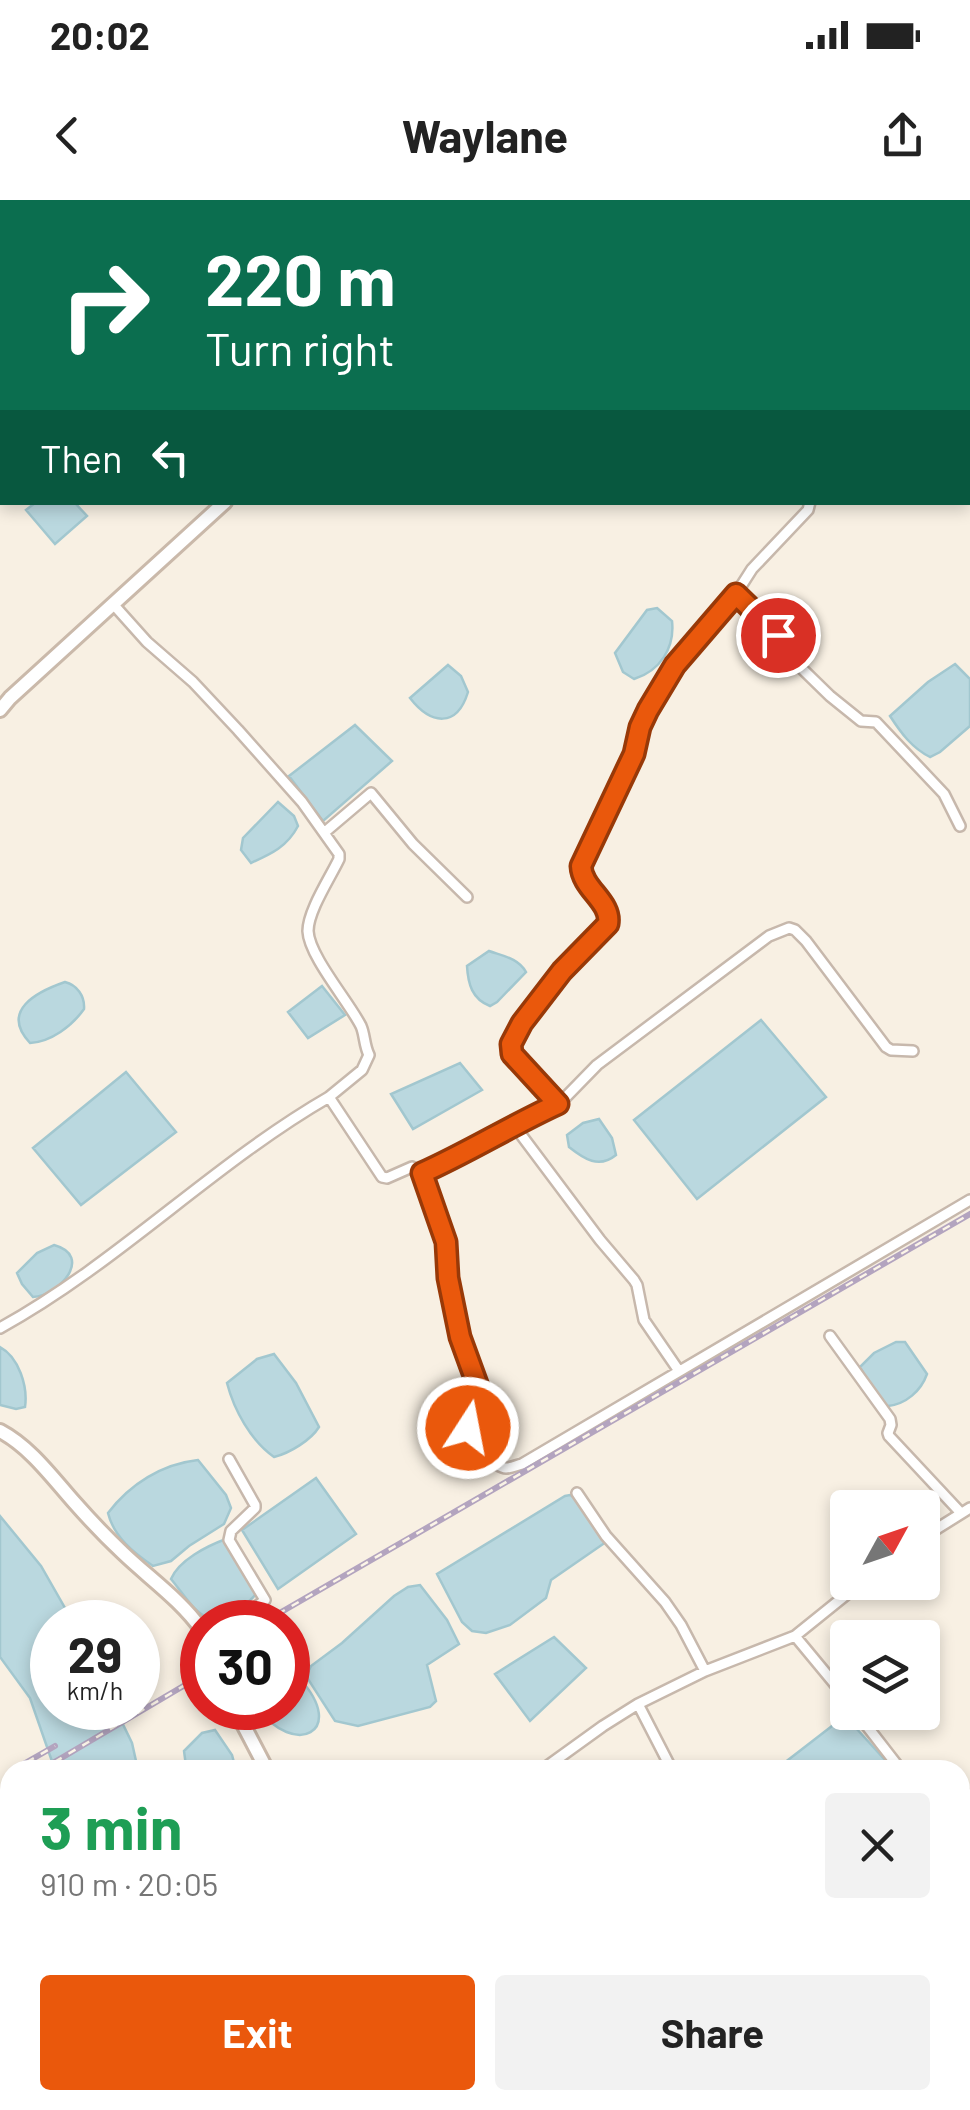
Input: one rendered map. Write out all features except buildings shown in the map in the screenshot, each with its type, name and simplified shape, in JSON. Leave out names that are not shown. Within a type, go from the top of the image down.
[{"type":"main road","points":[[0,710],[222,505]]},
{"type":"main road","points":[[0,1431],[38,1460],[86,1516],[180,1605]]},
{"type":"main road","points":[[246,1730],[261,1760]]},
{"type":"street","points":[[558,1104],[512,1054],[511,1044],[562,971],[608,924],[607,910],[581,875],[581,866],[634,754],[640,727],[675,665],[808,505]]},
{"type":"street","points":[[736,594],[778,635],[790,658],[830,696],[861,720],[876,722],[944,794],[960,826]]},
{"type":"street","points":[[0,1328],[76,1280],[276,1129],[329,1096],[368,1063],[363,1029],[322,966],[309,938],[311,916],[339,854],[325,832],[238,730],[113,604]]},
{"type":"street","points":[[325,832],[370,793],[413,844],[467,898]]},
{"type":"street","points":[[422,1173],[558,1104],[597,1065],[770,936],[789,928],[806,941],[886,1046],[891,1050],[914,1051]]},
{"type":"street","points":[[329,1096],[382,1177],[412,1167],[422,1173],[446,1242],[448,1278],[460,1337],[480,1392],[481,1401],[468,1428],[478,1447],[496,1465],[505,1468],[522,1464],[970,1200]]},
{"type":"street","points":[[513,1124],[634,1280],[644,1320],[679,1371]]},
{"type":"street","points":[[830,1336],[890,1419],[889,1436],[965,1510],[940,1526]]},
{"type":"street","points":[[229,1459],[255,1505],[231,1531],[230,1540],[265,1600]]},
{"type":"street","points":[[577,1493],[606,1536],[665,1602],[705,1671]]},
{"type":"street","points":[[557,1760],[638,1704],[705,1671],[795,1636],[840,1600]]},
{"type":"street","points":[[795,1636],[830,1678]]},
{"type":"street","points":[[638,1704],[667,1760]]},
{"type":"street","points":[[870,1730],[893,1760]]},
{"type":"water","points":[[32,505],[77,505],[87,516],[55,544],[26,510]]},
{"type":"water","points":[[657,608],[672,621],[671,640],[658,664],[634,679],[623,672],[615,653],[647,610]]},
{"type":"water","points":[[955,664],[970,679],[970,726],[930,757],[907,740],[890,716]]},
{"type":"water","points":[[448,665],[461,676],[468,692],[457,712],[443,719],[426,714],[410,698]]},
{"type":"water","points":[[355,725],[392,761],[323,821],[289,776]]},
{"type":"water","points":[[278,802],[294,816],[298,826],[284,845],[251,863],[241,850],[243,838]]},
{"type":"water","points":[[489,951],[514,961],[526,972],[490,1006],[472,990],[467,966]]},
{"type":"water","points":[[65,982],[79,992],[84,1009],[60,1032],[30,1043],[22,1032],[20,1012],[33,997]]},
{"type":"water","points":[[322,986],[345,1015],[308,1038],[288,1012]]},
{"type":"water","points":[[761,1020],[826,1097],[697,1199],[634,1120]]},
{"type":"water","points":[[460,1063],[482,1090],[413,1129],[391,1094]]},
{"type":"water","points":[[126,1072],[176,1132],[81,1205],[33,1148]]},
{"type":"water","points":[[599,1119],[612,1138],[616,1155],[598,1162],[569,1147],[567,1135],[583,1123]]},
{"type":"water","points":[[54,1245],[66,1250],[72,1266],[62,1283],[33,1297],[17,1273],[37,1253]]},
{"type":"water","points":[[896,1342],[905,1342],[927,1374],[912,1396],[888,1406],[879,1400],[860,1367],[874,1353]]},
{"type":"water","points":[[0,1347],[21,1373],[25,1407],[0,1405]]},
{"type":"water","points":[[274,1354],[296,1383],[319,1427],[300,1445],[274,1457],[244,1424],[227,1383],[257,1359]]},
{"type":"water","points":[[198,1460],[226,1495],[231,1508],[224,1524],[171,1561],[153,1566],[120,1537],[108,1513],[148,1477]]},
{"type":"water","points":[[316,1478],[356,1534],[278,1589],[242,1530]]},
{"type":"water","points":[[570,1495],[577,1499],[606,1542],[551,1580],[546,1598],[510,1625],[486,1633],[472,1631],[462,1622],[437,1574]]},
{"type":"water","points":[[0,1516],[41,1566],[60,1600],[30,1600],[30,1698],[0,1657]]},
{"type":"water","points":[[226,1539],[256,1594],[250,1600],[188,1600],[171,1579],[202,1550]]},
{"type":"water","points":[[420,1585],[447,1620],[459,1644],[427,1665],[436,1701],[430,1707],[358,1726],[335,1721],[310,1682],[311,1666],[408,1587]]},
{"type":"water","points":[[554,1637],[586,1668],[530,1721],[495,1674]]},
{"type":"water","points":[[310,1694],[319,1713],[317,1725],[310,1732],[300,1735],[283,1730],[310,1730]]},
{"type":"water","points":[[830,1728],[858,1730],[885,1760],[788,1760]]},
{"type":"water","points":[[41,1730],[126,1730],[136,1760],[52,1760]]},
{"type":"water","points":[[215,1730],[233,1760],[185,1760],[184,1751],[202,1733]]},
{"type":"railway","points":[[302,1600],[970,1214]]},
{"type":"railway","points":[[58,1760],[180,1688]]},
{"type":"railway","points":[[30,1760],[55,1746]]},
{"type":"route","points":[[468,1428],[481,1401],[480,1392],[460,1337],[448,1278],[446,1242],[422,1173],[558,1104],[512,1054],[511,1044],[522,1023],[562,971],[608,924],[607,910],[581,875],[581,866],[634,754],[640,727],[675,665],[736,594],[778,635]]}]
